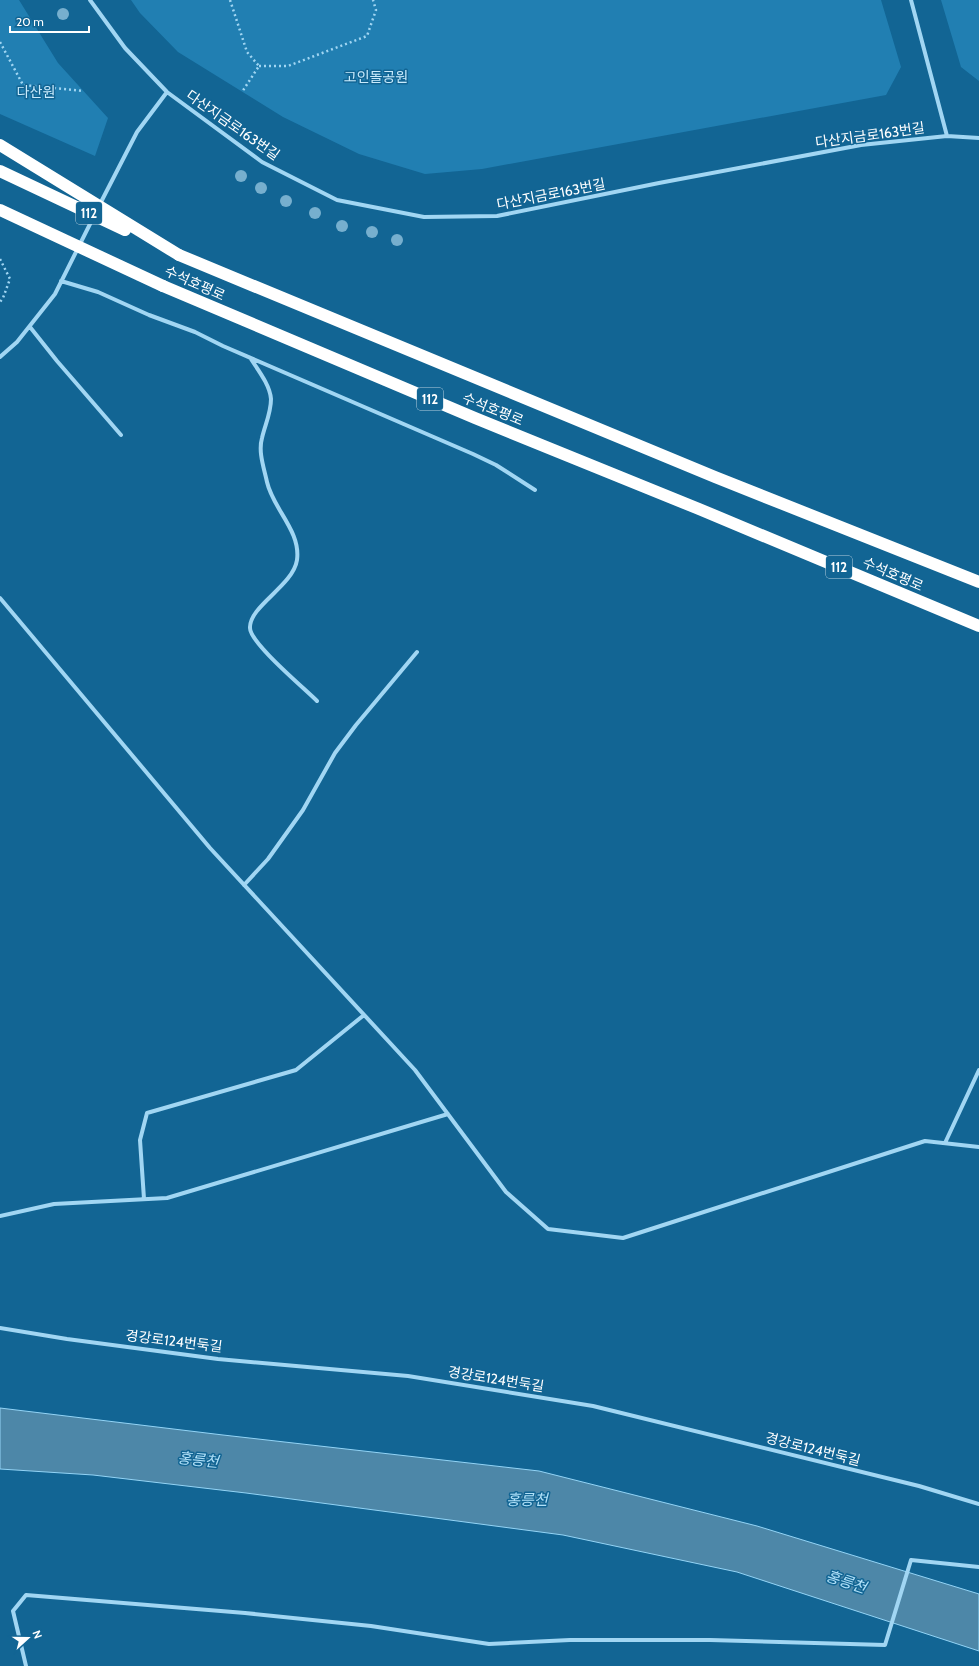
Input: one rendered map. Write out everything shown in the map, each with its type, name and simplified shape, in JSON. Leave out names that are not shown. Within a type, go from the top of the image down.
[{"type":"highway","points":[[0,145],[179,255]]},
{"type":"highway","name":"수석호평로","points":[[0,170],[179,255],[715,477],[979,582]]},
{"type":"highway","name":"수석호평로","points":[[0,210],[163,286],[454,409],[700,508],[979,626]]},
{"type":"street","name":"다산지금로163번길","points":[[90,0],[125,48],[167,92],[262,162],[337,200],[424,218],[497,216],[659,183],[861,145],[947,136],[911,0]]},
{"type":"street","points":[[0,357],[17,342],[55,294],[137,132],[167,92]]},
{"type":"street","points":[[947,136],[979,138]]},
{"type":"street","points":[[61,281],[98,292],[149,315],[195,332],[251,358],[473,454],[496,465],[535,490]]},
{"type":"street","points":[[30,327],[57,361],[121,435]]},
{"type":"street","points":[[251,358],[268,389],[271,399],[260,451],[274,502],[294,535],[297,544],[297,552],[296,565],[289,579],[263,604],[251,622],[250,629],[253,637],[262,648],[317,701]]},
{"type":"street","points":[[0,598],[210,848],[415,1070],[506,1192],[548,1229],[623,1238],[925,1140],[979,1146]]},
{"type":"street","points":[[244,885],[268,859],[303,810],[339,747],[417,652]]},
{"type":"street","points":[[144,1199],[140,1140],[147,1114],[296,1070],[364,1015]]},
{"type":"street","points":[[945,1143],[979,1070]]},
{"type":"street","points":[[0,1216],[54,1204],[167,1198],[448,1114]]},
{"type":"street","name":"경강로124번둑길","points":[[0,1328],[218,1359],[408,1376],[594,1406],[919,1486],[979,1504]]},
{"type":"street","points":[[26,1666],[13,1611],[26,1595],[245,1613],[371,1626],[489,1644],[570,1640],[710,1640],[885,1645],[911,1560],[979,1567]]},
{"type":"path","points":[[230,0],[247,52],[259,66],[288,66],[367,36],[376,10],[373,0]]},
{"type":"path","points":[[0,42],[23,85],[83,91]]},
{"type":"path","points":[[242,92],[259,66]]},
{"type":"path","points":[[0,259],[10,279],[0,302]]},
{"type":"green space","name":"다산원","points":[[0,0],[19,0],[58,63],[108,118],[95,156],[0,114]]},
{"type":"green space","name":"고인돌공원","points":[[131,0],[881,0],[901,67],[886,95],[482,169],[425,174],[359,154],[283,117],[178,52],[140,13]]},
{"type":"green space","points":[[941,0],[979,0],[979,81],[961,67]]},
{"type":"water","name":"홍릉천","points":[[0,1408],[539,1471],[757,1526],[979,1594],[979,1651],[737,1572],[563,1535],[246,1493],[93,1475],[0,1469]]}]
